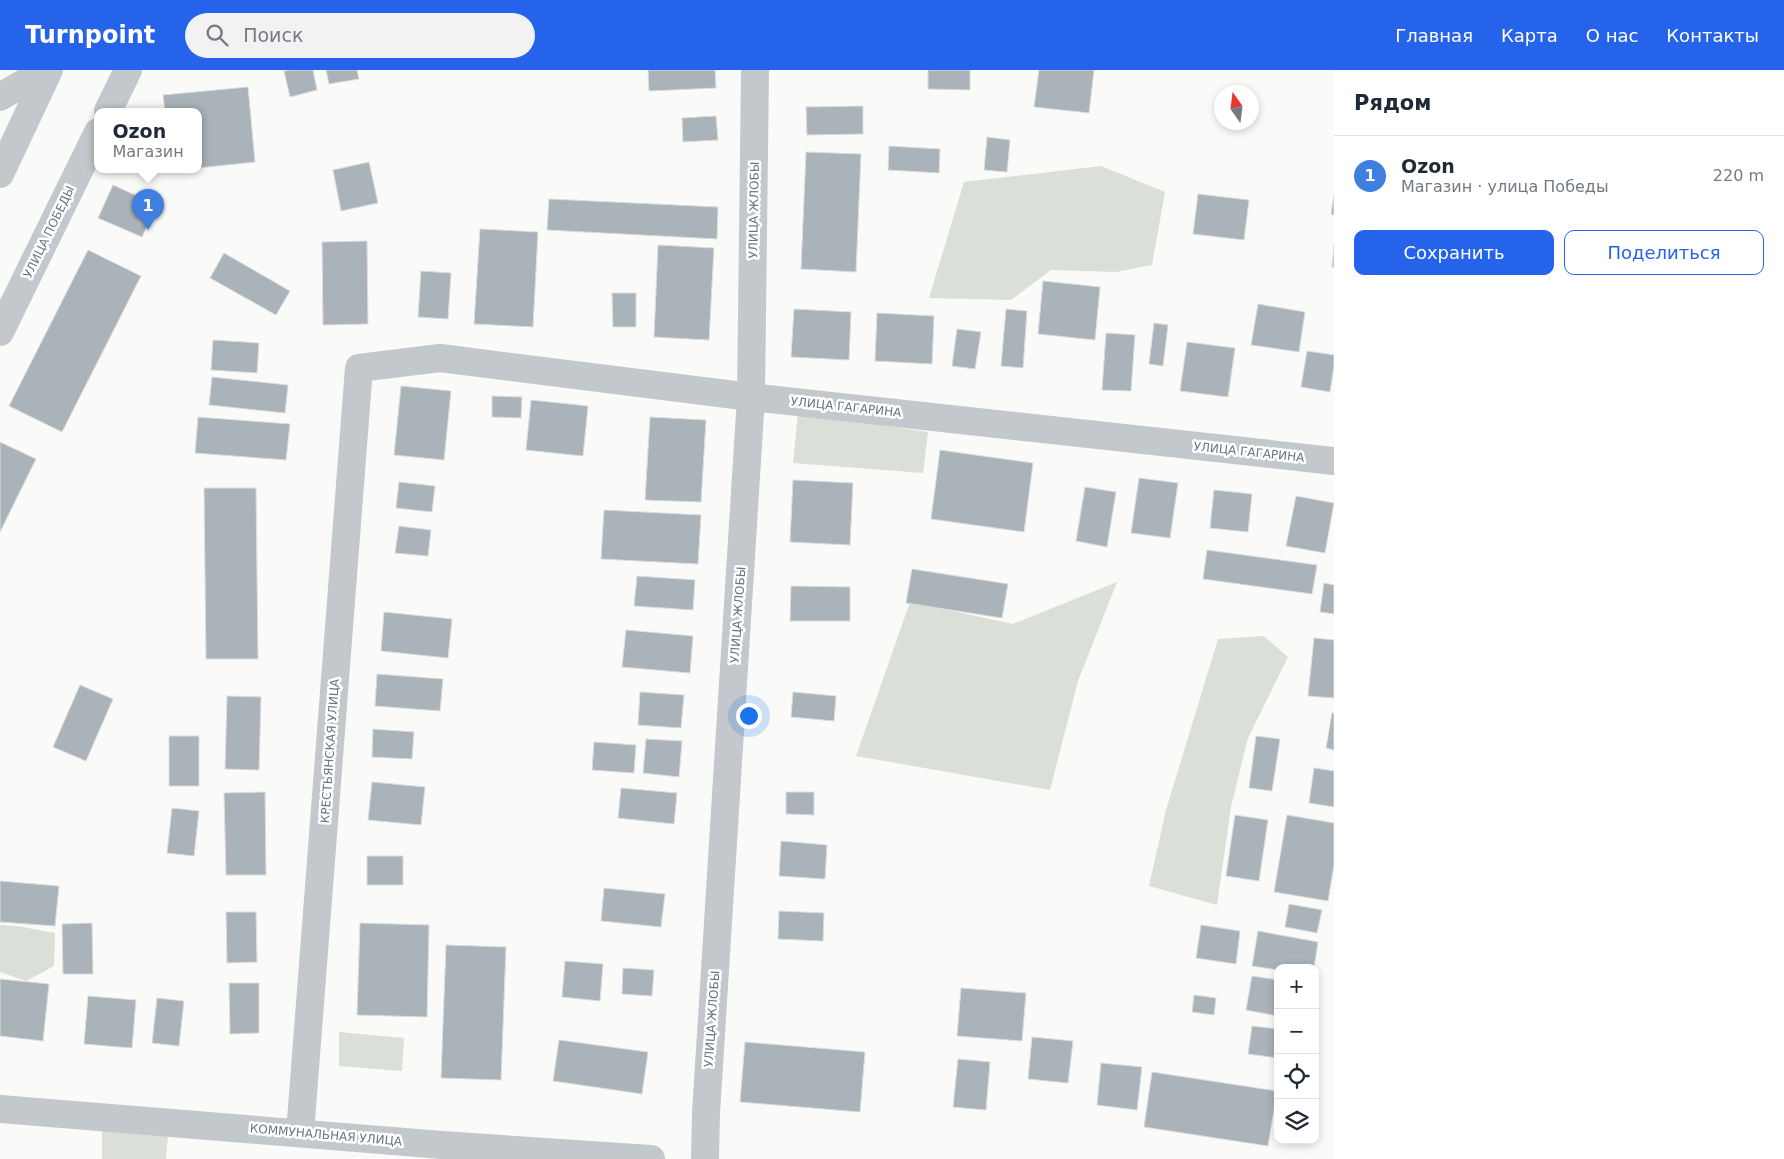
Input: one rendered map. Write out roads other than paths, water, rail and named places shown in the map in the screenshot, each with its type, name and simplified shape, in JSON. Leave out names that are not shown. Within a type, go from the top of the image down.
[{"type":"street","points":[[0,97],[47,70]]},
{"type":"street","points":[[0,174],[47,70]]},
{"type":"street","points":[[109,108],[128,70]]},
{"type":"street","name":"УЛИЦА ЖЛОБЫ","points":[[706,1159],[708,1083],[751,397],[756,70]]},
{"type":"street","name":"УЛИЦА ПОБЕДЫ","points":[[0,332],[94,140]]},
{"type":"street","name":"УЛИЦА ГАГАРИНА","points":[[359,368],[440,358],[751,397],[1334,461]]},
{"type":"street","name":"КРЕСТЬЯНСКАЯ УЛИЦА","points":[[300,1134],[359,368]]},
{"type":"street","name":"КОММУНАЛЬНАЯ УЛИЦА","points":[[0,1109],[300,1134],[440,1152],[651,1159]]},
{"type":"place","name":"Ozon","points":[[148,230]]}]
